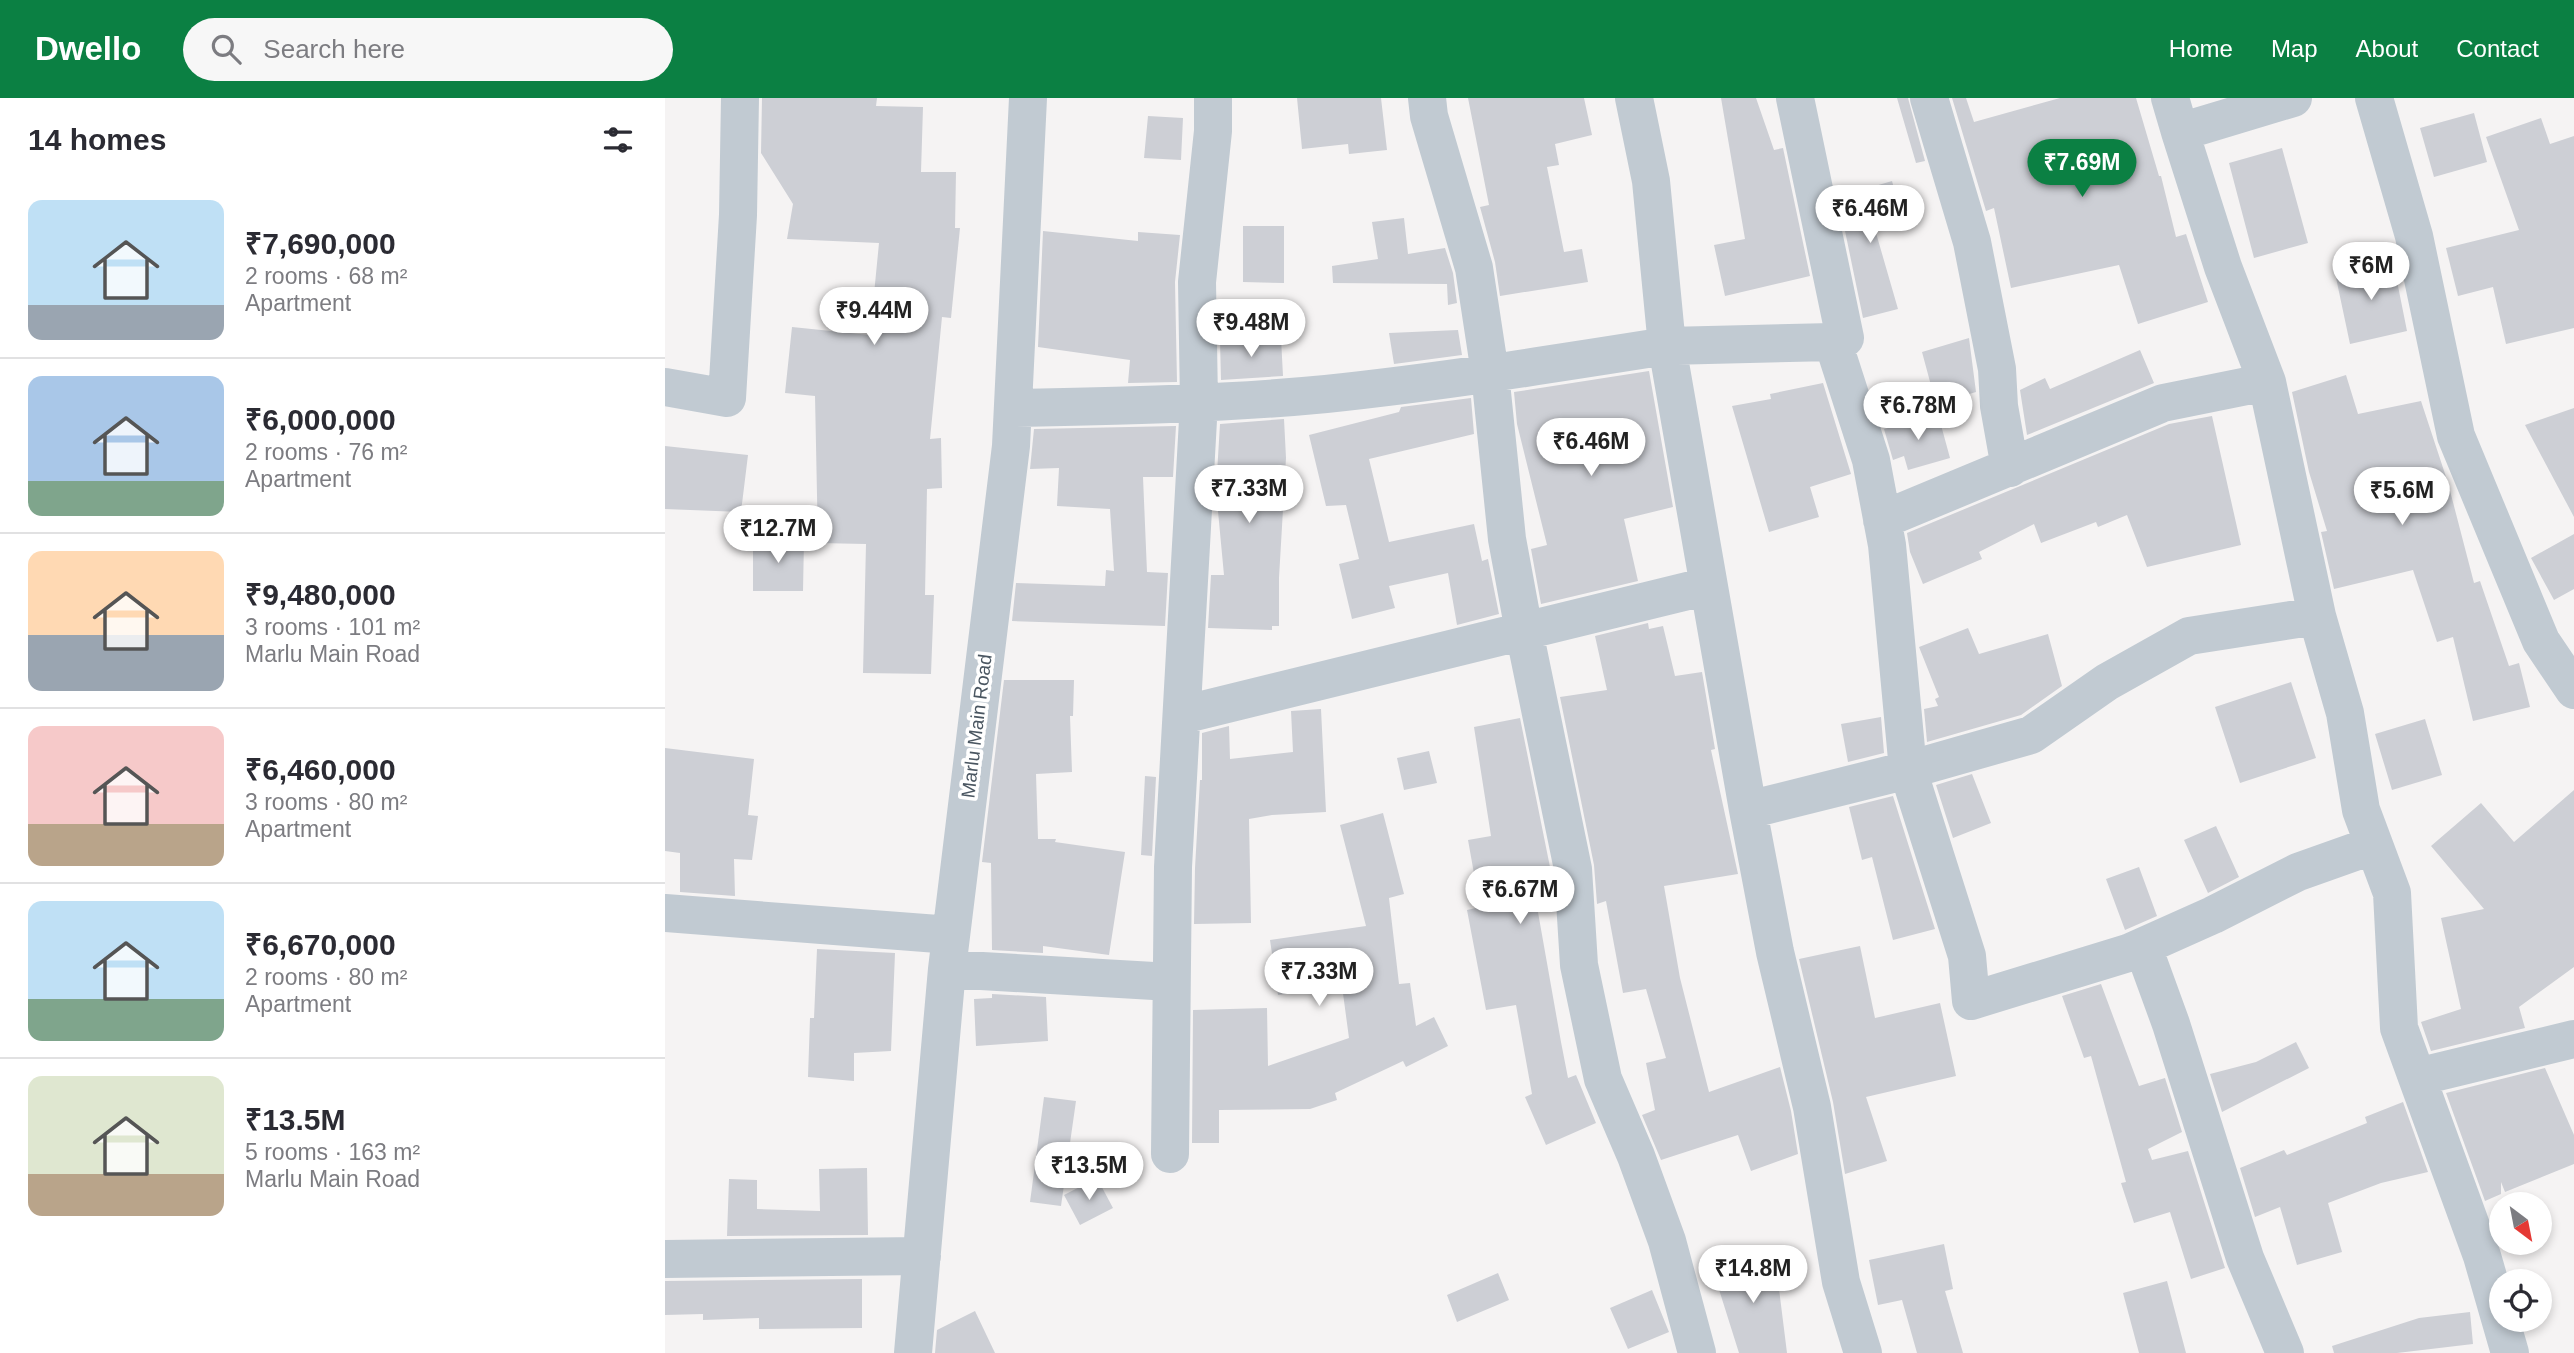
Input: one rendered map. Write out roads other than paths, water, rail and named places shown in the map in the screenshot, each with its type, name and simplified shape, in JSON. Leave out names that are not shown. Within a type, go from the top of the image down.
[{"type":"street","points":[[665,387],[727,398],[738,215],[740,98]]},
{"type":"street","name":"Marlu Main Road","points":[[913,1353],[949,952],[1011,446],[1028,98]]},
{"type":"street","points":[[1170,1154],[1173,867],[1199,402],[1197,282],[1213,131],[1213,98]]},
{"type":"street","points":[[1427,98],[1429,116],[1474,268],[1490,373],[1507,539],[1573,869],[1579,965],[1603,1079],[1636,1156],[1667,1241],[1697,1353]]},
{"type":"street","points":[[1634,98],[1651,181],[1667,346],[1748,810],[1775,952],[1812,1107],[1841,1282],[1863,1353]]},
{"type":"street","points":[[1013,408],[1199,402],[1324,394],[1490,373],[1667,346],[1833,342],[1845,338],[1795,98]]},
{"type":"street","points":[[1929,98],[1972,242],[1997,369],[1999,406],[2010,468]]},
{"type":"street","points":[[2294,98],[2175,115],[2223,267],[2267,383],[2317,616],[2345,713],[2361,810],[2392,893],[2399,1028],[2482,1256],[2510,1353]]},
{"type":"street","points":[[2374,98],[2414,236],[2456,436],[2541,641],[2574,690]]},
{"type":"street","points":[[1833,342],[1871,460],[1887,545],[1908,770],[1967,956],[1971,1001],[2030,985],[2143,947],[2298,872],[2374,845]]},
{"type":"street","points":[[1882,520],[2163,403],[2267,383]]},
{"type":"street","points":[[1182,715],[1708,586]]},
{"type":"street","points":[[1748,810],[1908,770],[2031,734],[2106,682],[2189,636],[2317,616]]},
{"type":"street","points":[[665,913],[1171,982]]},
{"type":"street","points":[[2143,947],[2245,1258],[2285,1353]]},
{"type":"street","points":[[2417,1077],[2574,1039]]},
{"type":"street","points":[[665,1259],[922,1256]]}]
